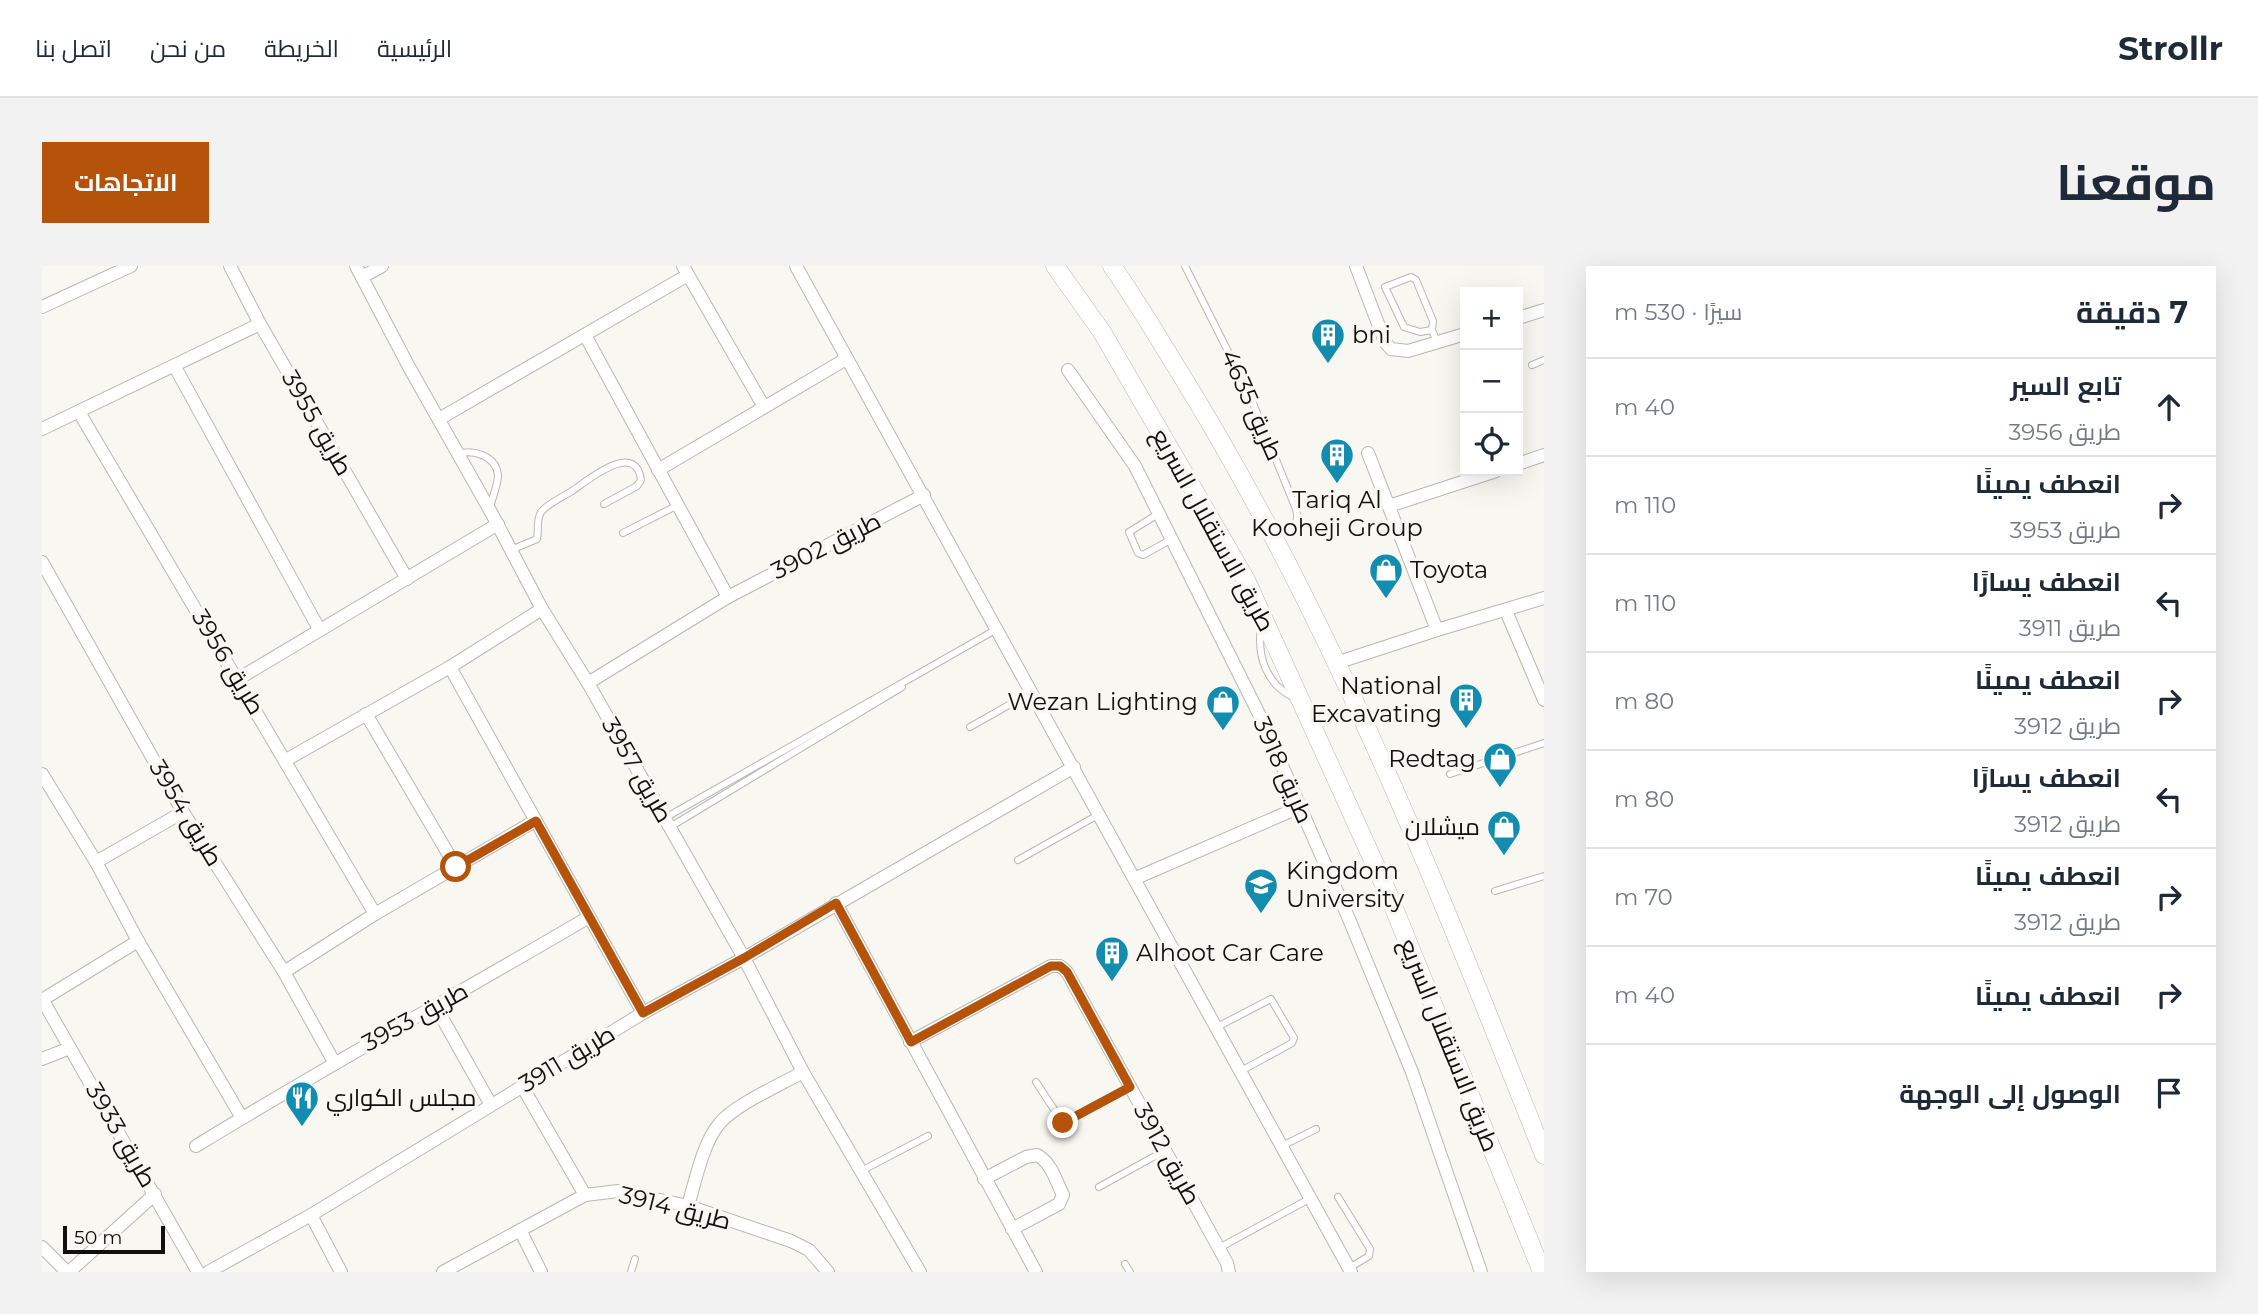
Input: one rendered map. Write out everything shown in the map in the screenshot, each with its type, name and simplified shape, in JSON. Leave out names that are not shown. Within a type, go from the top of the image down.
[{"type":"main road","name":"طريق الاستقلال السريع","points":[[1055,266],[1102,332],[1246,580],[1387,891],[1542,1272]]},
{"type":"main road","name":"طريق الاستقلال السريع","points":[[1112,266],[1212,425],[1275,538],[1336,663],[1432,875],[1544,1155]]},
{"type":"street","points":[[42,307],[131,266]]},
{"type":"street","name":"طريق 3955","points":[[230,266],[260,324],[407,579]]},
{"type":"street","points":[[359,271],[382,266]]},
{"type":"street","points":[[796,266],[1350,1270]]},
{"type":"street","points":[[1356,266],[1385,342],[1391,349],[1408,351],[1460,335]]},
{"type":"street","points":[[439,419],[585,335],[686,270],[764,407]]},
{"type":"street","name":"طريق 3957","points":[[359,271],[542,609],[588,683],[744,958],[803,1072],[920,1272]]},
{"type":"street","points":[[1523,316],[1544,310]]},
{"type":"street","points":[[42,429],[260,324]]},
{"type":"street","points":[[585,335],[728,597]]},
{"type":"street","points":[[658,470],[846,359]]},
{"type":"street","points":[[175,367],[319,629]]},
{"type":"street","name":"طريق 3918","points":[[1068,370],[1135,466],[1263,722],[1412,1072],[1481,1272]]},
{"type":"street","name":"طريق 3956","points":[[79,412],[375,914]]},
{"type":"street","points":[[1368,453],[1437,629]]},
{"type":"street","points":[[1523,462],[1544,455]]},
{"type":"street","points":[[1389,506],[1481,476]]},
{"type":"street","name":"طريق 3902","points":[[588,683],[728,597],[924,495]]},
{"type":"street","points":[[237,679],[498,524]]},
{"type":"street","name":"طريق 3954","points":[[42,562],[183,812],[284,972],[334,1062]]},
{"type":"street","points":[[1336,663],[1437,629],[1544,598]]},
{"type":"street","points":[[286,760],[450,667],[542,609]]},
{"type":"street","points":[[1506,611],[1544,700]]},
{"type":"street","points":[[450,667],[643,1013]]},
{"type":"street","points":[[366,714],[456,867]]},
{"type":"street","name":"طريق 3911","points":[[208,1272],[311,1215],[643,1013],[744,958],[1074,766]]},
{"type":"street","points":[[42,774],[46,790],[96,862],[138,941],[242,1118]]},
{"type":"street","points":[[1136,878],[1300,807]]},
{"type":"street","points":[[96,862],[183,812]]},
{"type":"street","points":[[284,972],[375,914],[536,821]]},
{"type":"street","points":[[836,903],[1036,1272]]},
{"type":"street","name":"طريق 3953","points":[[196,1146],[334,1062],[589,917]]},
{"type":"street","points":[[42,1000],[138,941]]},
{"type":"street","name":"طريق 3912","points":[[911,1042],[1051,966],[1060,966],[1067,972],[1219,1248],[1229,1272]]},
{"type":"street","name":"طريق 3933","points":[[42,1000],[198,1272]]},
{"type":"street","points":[[436,1006],[491,1105]]},
{"type":"street","points":[[42,1059],[70,1048]]},
{"type":"street","points":[[688,1206],[705,1150],[718,1124],[734,1111],[803,1072]]},
{"type":"street","points":[[522,1086],[585,1195]]},
{"type":"street","points":[[984,1179],[1026,1157],[1037,1155],[1049,1167],[1063,1195],[1062,1200],[1012,1229]]},
{"type":"street","name":"طريق 3914","points":[[443,1272],[585,1195],[618,1191],[688,1206],[800,1245],[816,1256],[828,1272]]},
{"type":"street","points":[[42,1247],[68,1272],[155,1194]]},
{"type":"street","points":[[311,1215],[341,1272]]},
{"type":"street","points":[[520,1230],[541,1272]]},
{"type":"lane","name":"طريق 4635","points":[[1185,266],[1248,391],[1298,514],[1294,526],[1275,538]]},
{"type":"lane","points":[[1432,330],[1420,332],[1404,327],[1385,286],[1411,277],[1416,280],[1433,321],[1432,330],[1437,342]]},
{"type":"lane","points":[[1532,365],[1544,360]]},
{"type":"lane","points":[[458,454],[477,453],[487,458],[495,467],[498,478],[489,509]]},
{"type":"lane","points":[[511,550],[537,538],[538,521],[543,509],[608,467],[621,463],[636,467],[641,480],[637,486],[604,504]]},
{"type":"lane","points":[[623,533],[677,505]]},
{"type":"lane","points":[[1158,514],[1130,529],[1129,535],[1138,553],[1146,554],[1172,538]]},
{"type":"lane","points":[[667,822],[997,629]]},
{"type":"lane","points":[[970,727],[1032,692]]},
{"type":"lane","points":[[1450,774],[1544,743]]},
{"type":"lane","points":[[1018,860],[1100,814]]},
{"type":"lane","points":[[1494,891],[1544,876]]},
{"type":"lane","points":[[1217,1027],[1270,999],[1294,1038],[1292,1043],[1241,1071]]},
{"type":"lane","points":[[1036,1082],[1063,1123],[1130,1087]]},
{"type":"lane","points":[[1282,1146],[1315,1129]]},
{"type":"lane","points":[[861,1171],[928,1136]]},
{"type":"lane","points":[[1099,1187],[1165,1150]]},
{"type":"lane","points":[[1338,1197],[1370,1250],[1369,1256],[1350,1270]]},
{"type":"lane","points":[[1219,1248],[1311,1198]]},
{"type":"lane","points":[[631,1272],[635,1258]]},
{"type":"lane","points":[[1125,1264],[1130,1272]]},
{"type":"place","name":"bni","points":[[1328,365]]},
{"type":"place","name":"Tariq Al Kooheji Group","points":[[1337,485]]},
{"type":"place","name":"Toyota","points":[[1386,600]]},
{"type":"place","name":"National Excavating","points":[[1466,730]]},
{"type":"place","name":"Wezan Lighting","points":[[1223,732]]},
{"type":"place","name":"Redtag","points":[[1500,789]]},
{"type":"place","name":"ميشلان","points":[[1504,857]]},
{"type":"place","name":"Kingdom University","points":[[1261,915]]},
{"type":"place","name":"Alhoot Car Care","points":[[1112,983]]},
{"type":"place","name":"مجلس الكواري","points":[[302,1128]]},
{"type":"route","points":[[456,867],[536,821],[643,1013],[744,958],[836,903],[911,1042],[1051,966],[1060,966],[1067,972],[1130,1087],[1063,1123]]}]
